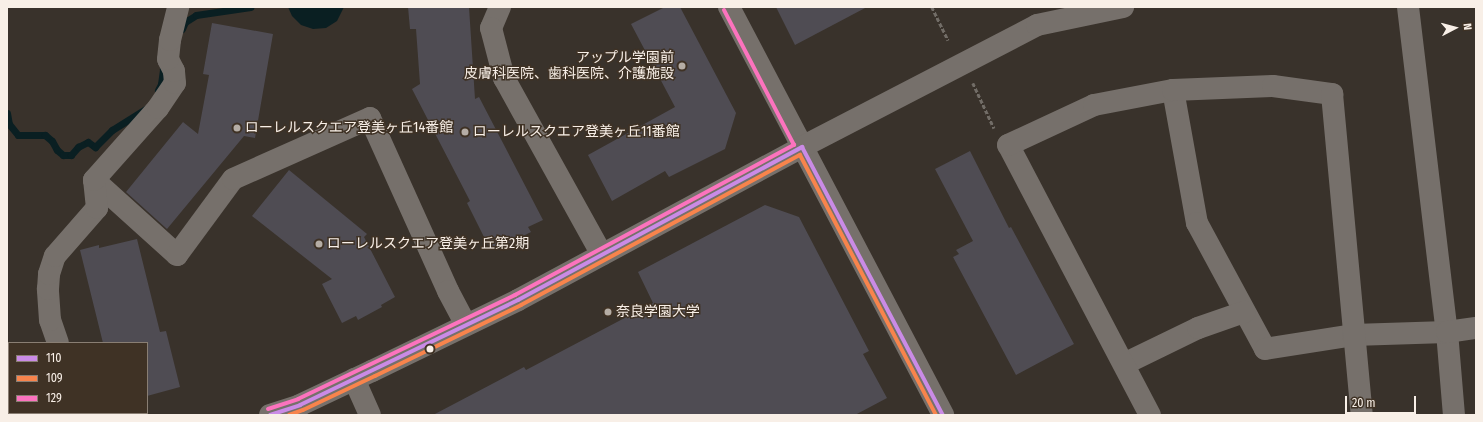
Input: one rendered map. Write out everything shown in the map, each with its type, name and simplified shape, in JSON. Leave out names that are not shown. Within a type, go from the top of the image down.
[{"type":"street","points":[[58,342],[50,320],[49,274],[55,256],[97,208],[94,180],[158,108],[175,83],[171,65],[171,33],[178,7]]},
{"type":"street","points":[[500,7],[491,28],[504,78],[602,255]]},
{"type":"street","points":[[729,7],[943,415]]},
{"type":"street","points":[[270,415],[300,405],[354,380],[518,300],[802,147],[1037,25],[1123,7]]},
{"type":"street","points":[[1408,7],[1447,332],[1454,415]]},
{"type":"street","points":[[1150,415],[1008,145],[1094,105],[1173,90],[1273,86],[1332,94],[1353,335],[1362,415]]},
{"type":"street","points":[[1173,90],[1197,223],[1265,349],[1353,335],[1447,332],[1476,328]]},
{"type":"street","points":[[94,180],[177,255],[233,179],[368,112],[448,291],[466,325]]},
{"type":"street","points":[[1124,364],[1198,328],[1244,312]]},
{"type":"street","points":[[354,380],[370,415]]},
{"type":"path","points":[[932,7],[948,40]]},
{"type":"path","points":[[972,81],[995,129]]},
{"type":"water","points":[[288,7],[344,7],[337,21],[326,28],[313,29],[301,25],[292,16]]},
{"type":"building","name":"ローレルスクエア登美ヶ丘11番館","points":[[408,7],[469,7],[475,99],[479,97],[543,220],[528,227],[531,232],[505,245],[503,242],[490,249],[467,203],[470,201],[412,89],[420,84],[416,29],[410,29]]},
{"type":"building","name":"アップル学園前 皮膚科医院、歯科医院、介護施設","points":[[665,7],[680,7],[736,113],[725,149],[669,177],[665,171],[612,201],[588,155],[675,107],[631,24]]},
{"type":"building","points":[[776,7],[867,7],[795,45]]},
{"type":"building","name":"ローレルスクエア登美ヶ丘14番館","points":[[212,23],[273,34],[255,138],[244,136],[167,229],[126,192],[183,122],[198,134],[209,75],[203,74]]},
{"type":"building","points":[[970,151],[1009,228],[1011,227],[1074,344],[1016,375],[953,257],[959,254],[956,250],[973,241],[935,169]]},
{"type":"building","name":"ローレルスクエア登美ヶ丘第2期","points":[[289,170],[367,234],[364,237],[395,297],[381,305],[382,307],[358,320],[356,316],[342,323],[322,284],[332,279],[252,216]]},
{"type":"building","points":[[765,205],[799,217],[869,351],[863,354],[887,398],[855,415],[433,415],[524,367],[526,370],[653,303],[638,272]]},
{"type":"building","points":[[137,239],[160,332],[166,331],[180,387],[148,396],[148,342],[103,342],[80,250],[99,245],[99,248]]},
{"type":"waterway","points":[[182,29],[185,22],[196,15],[250,7]]},
{"type":"waterway","points":[[158,90],[161,84],[163,69],[167,65]]},
{"type":"waterway","points":[[7,113],[9,124],[18,135],[45,135],[63,155],[71,155],[78,147],[88,142],[95,147],[112,130],[146,109]]},
{"type":"transit line","name":"129","points":[[268,409],[298,399],[515,295],[794,145],[724,10]]},
{"type":"transit line","name":"110","points":[[270,415],[300,405],[518,300],[802,147],[943,415]]},
{"type":"transit line","name":"109","points":[[289,415],[303,410],[375,376],[521,305],[800,155],[936,415]]},
{"type":"place","name":"アップル学園前 皮膚科医院、歯科医院、介護施設","points":[[682,66]]},
{"type":"place","name":"ローレルスクエア登美ヶ丘14番館","points":[[237,128]]},
{"type":"place","name":"ローレルスクエア登美ヶ丘11番館","points":[[465,132]]},
{"type":"place","name":"ローレルスクエア登美ヶ丘第2期","points":[[319,244]]},
{"type":"place","name":"奈良学園大学","points":[[608,312]]}]
